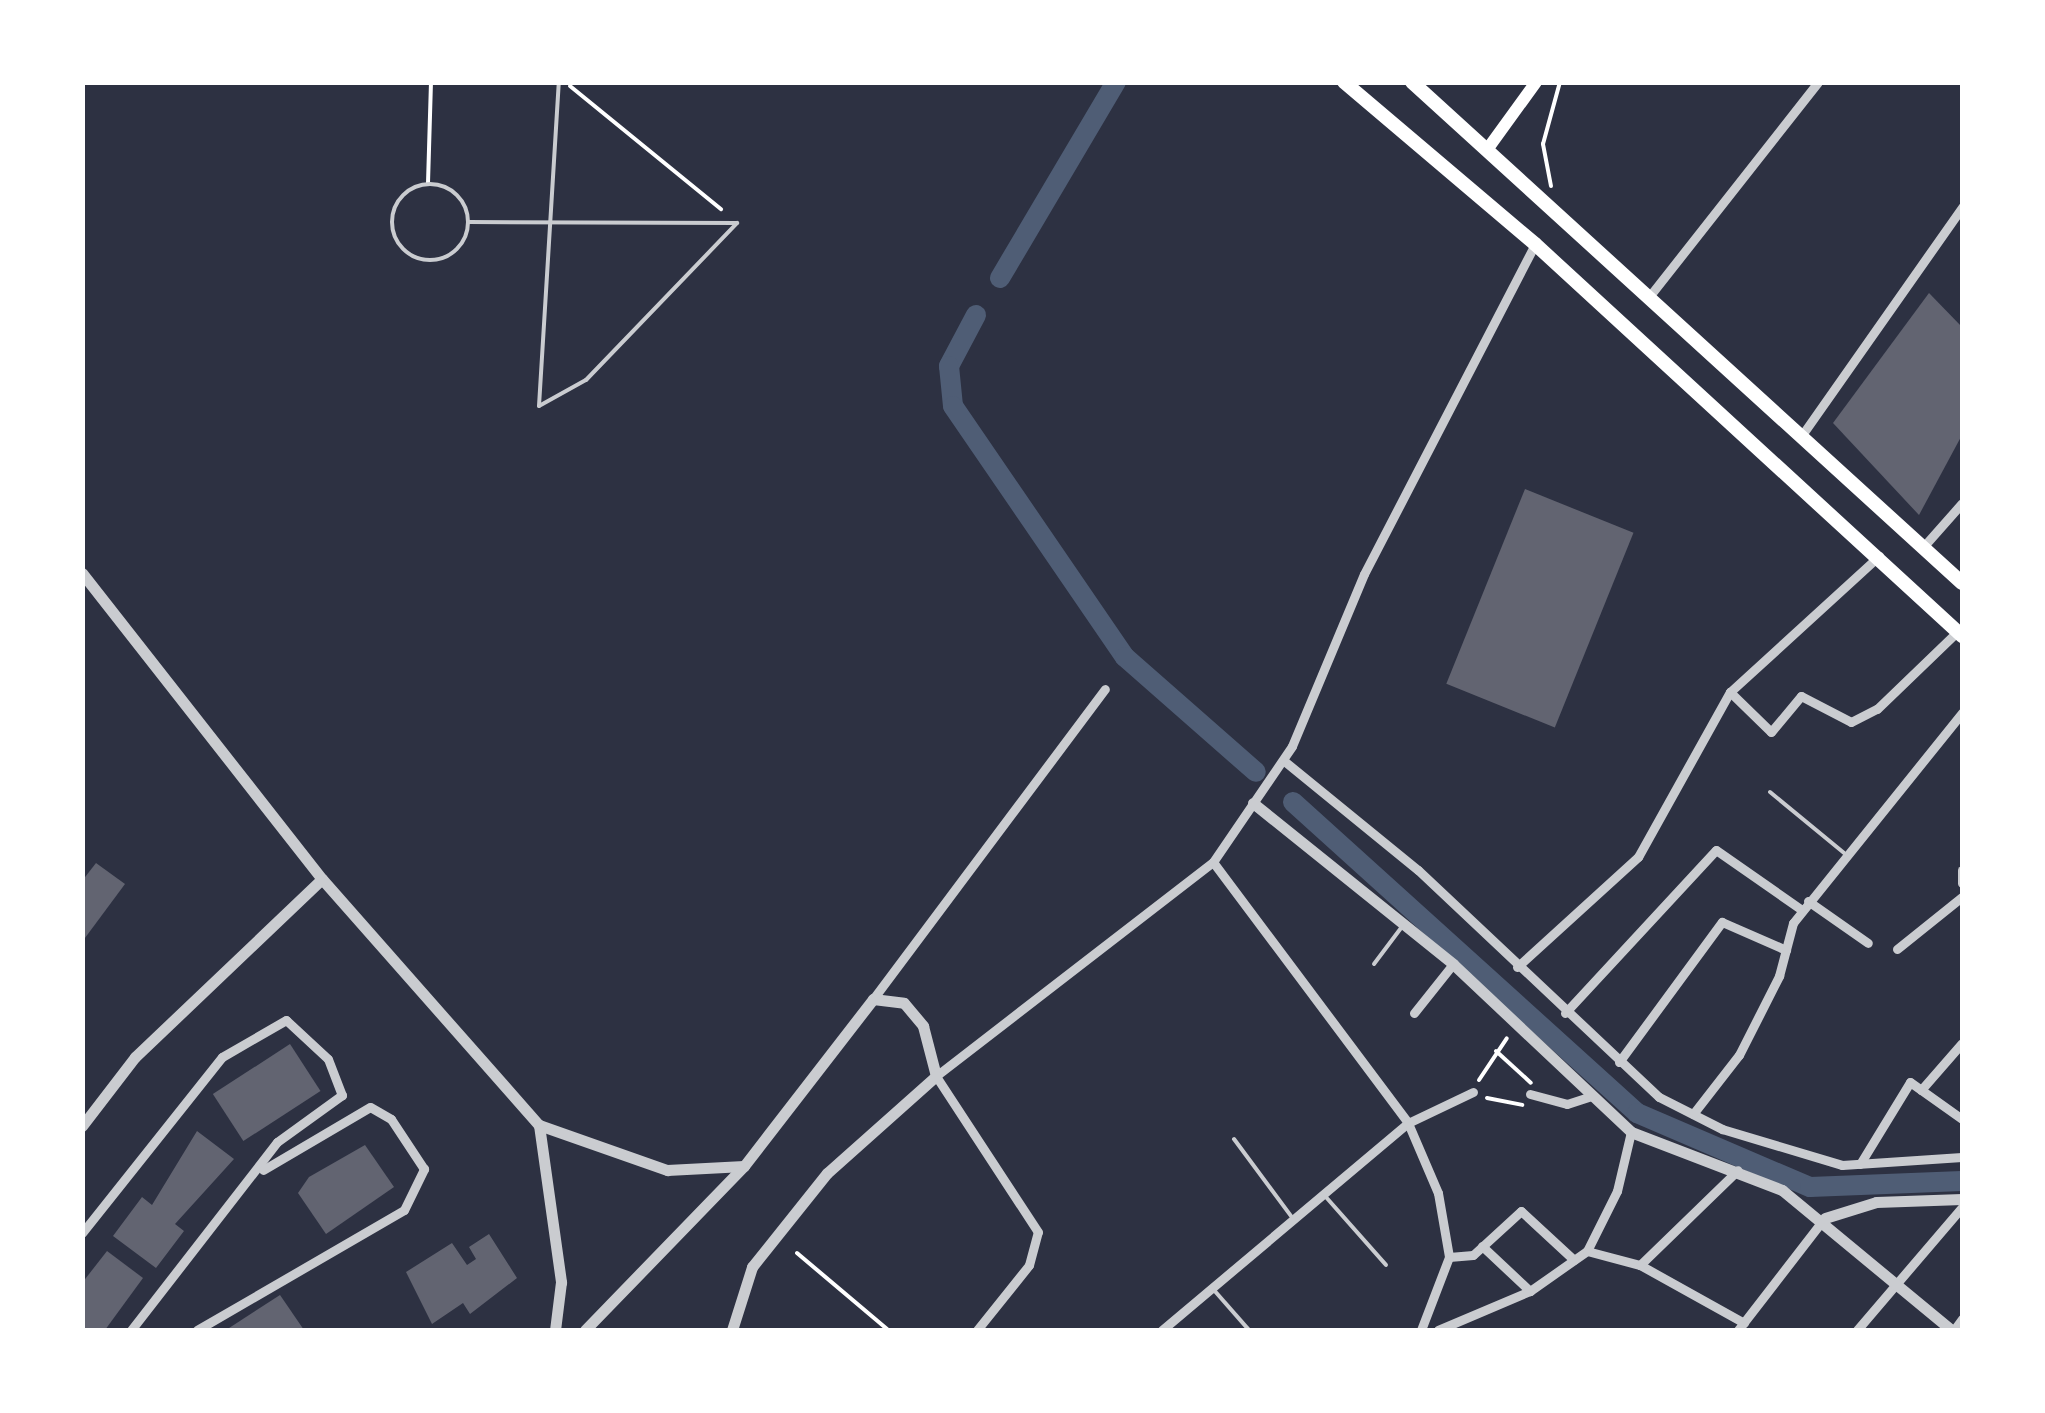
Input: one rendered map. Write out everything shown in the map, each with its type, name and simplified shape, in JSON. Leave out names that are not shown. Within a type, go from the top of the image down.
[{"type":"highway","points":[[1344,82],[1536,244],[1960,633]]},
{"type":"highway","points":[[1412,82],[1564,212],[1962,583]]},
{"type":"main road","points":[[1489,147],[1536,82]]},
{"type":"street","points":[[1652,293],[1818,82]]},
{"type":"street","points":[[1802,434],[1962,207]]},
{"type":"street","points":[[732,1330],[752,1267],[816,1186],[936,1076],[1213,862],[1283,760],[1364,574],[1536,244]]},
{"type":"street","points":[[1924,546],[1962,503]]},
{"type":"street","points":[[1517,967],[1638,857],[1730,692],[1879,556]]},
{"type":"street","points":[[82,573],[322,879],[538,1125],[667,1170],[744,1166]]},
{"type":"street","points":[[1730,692],[1771,732],[1801,696],[1851,722],[1877,710],[1960,633]]},
{"type":"street","points":[[585,1330],[744,1166],[1105,689]]},
{"type":"street","points":[[1693,1114],[1739,1055],[1805,905],[1844,852],[1962,714]]},
{"type":"street","points":[[1283,760],[1418,870],[1619,1062],[1693,1114],[1782,1150],[1860,1164],[1962,1156]]},
{"type":"street","points":[[1253,803],[1453,964],[1630,1132],[1738,1170],[1825,1218],[1897,1286],[1952,1330],[1962,1319]]},
{"type":"street","points":[[1565,1013],[1716,850],[1868,943]]},
{"type":"street","points":[[1213,862],[1408,1123],[1438,1192],[1449,1257],[1420,1330]]},
{"type":"street","points":[[1962,870],[1962,883]]},
{"type":"street","points":[[82,1126],[135,1056],[322,879]]},
{"type":"street","points":[[1897,950],[1962,896]]},
{"type":"street","points":[[1619,1062],[1722,922],[1786,950]]},
{"type":"street","points":[[1414,1014],[1453,964]]},
{"type":"street","points":[[873,999],[897,1000],[919,1016],[936,1076],[1038,1232],[1029,1265],[977,1330]]},
{"type":"street","points":[[82,1233],[222,1057],[286,1020],[328,1059],[342,1095],[277,1142],[260,1171],[131,1330]]},
{"type":"street","points":[[1921,1090],[1962,1043]]},
{"type":"street","points":[[1860,1164],[1910,1082],[1962,1119]]},
{"type":"street","points":[[1162,1330],[1291,1216],[1408,1123],[1473,1092]]},
{"type":"street","points":[[1530,1094],[1567,1104],[1591,1096]]},
{"type":"street","points":[[197,1330],[404,1210],[424,1169],[391,1120],[370,1107],[260,1171]]},
{"type":"street","points":[[538,1125],[561,1282],[555,1330]]},
{"type":"street","points":[[1438,1330],[1530,1291],[1587,1251],[1617,1191],[1630,1132]]},
{"type":"street","points":[[1640,1265],[1738,1170]]},
{"type":"street","points":[[1587,1251],[1640,1265],[1740,1327],[1825,1218],[1876,1202],[1962,1203]]},
{"type":"street","points":[[1856,1330],[1897,1286],[1962,1203]]},
{"type":"street","points":[[1449,1257],[1482,1246],[1522,1211],[1574,1260]]},
{"type":"street","points":[[1482,1246],[1530,1291]]},
{"type":"lane","points":[[559,82],[545,225],[539,406],[586,380],[738,223]]},
{"type":"lane","points":[[428,183],[461,198],[469,222],[460,246],[439,259],[403,250],[392,215],[404,193],[428,183]]},
{"type":"lane","points":[[469,222],[738,223]]},
{"type":"lane","points":[[1770,792],[1844,852]]},
{"type":"lane","points":[[1374,964],[1404,924]]},
{"type":"lane","points":[[1234,1139],[1291,1216]]},
{"type":"lane","points":[[1322,1192],[1386,1266]]},
{"type":"lane","points":[[1210,1285],[1249,1330]]},
{"type":"path","points":[[428,183],[431,82]]},
{"type":"path","points":[[566,82],[738,223]]},
{"type":"path","points":[[1560,82],[1543,144],[1564,212]]},
{"type":"path","points":[[1496,1051],[1531,1076],[1530,1094],[1522,1104],[1473,1092],[1496,1051],[1518,1026]]},
{"type":"path","points":[[797,1253],[888,1330]]},
{"type":"building","points":[[1929,293],[1962,327],[1962,435],[1919,515],[1833,423]]},
{"type":"building","points":[[1525,489],[1633,533],[1555,728],[1446,684]]},
{"type":"building","points":[[96,863],[125,884],[82,942],[82,881]]},
{"type":"building","points":[[290,1044],[320,1091],[243,1141],[213,1094]]},
{"type":"building","points":[[197,1131],[234,1159],[175,1224],[184,1231],[156,1268],[113,1236],[142,1197],[152,1205]]},
{"type":"building","points":[[365,1145],[394,1187],[326,1234],[298,1193],[309,1177]]},
{"type":"building","points":[[489,1234],[517,1278],[470,1314],[463,1303],[432,1324],[406,1272],[452,1243],[467,1265],[476,1259],[469,1247]]},
{"type":"building","points":[[107,1251],[143,1278],[105,1330],[82,1330],[82,1283]]},
{"type":"building","points":[[280,1295],[304,1330],[226,1330]]},
{"type":"waterway","points":[[1000,278],[1116,82]]},
{"type":"waterway","points":[[976,315],[949,366],[953,406],[1125,657],[1256,772]]},
{"type":"waterway","points":[[1293,802],[1637,1113],[1810,1187],[1962,1181]]}]
